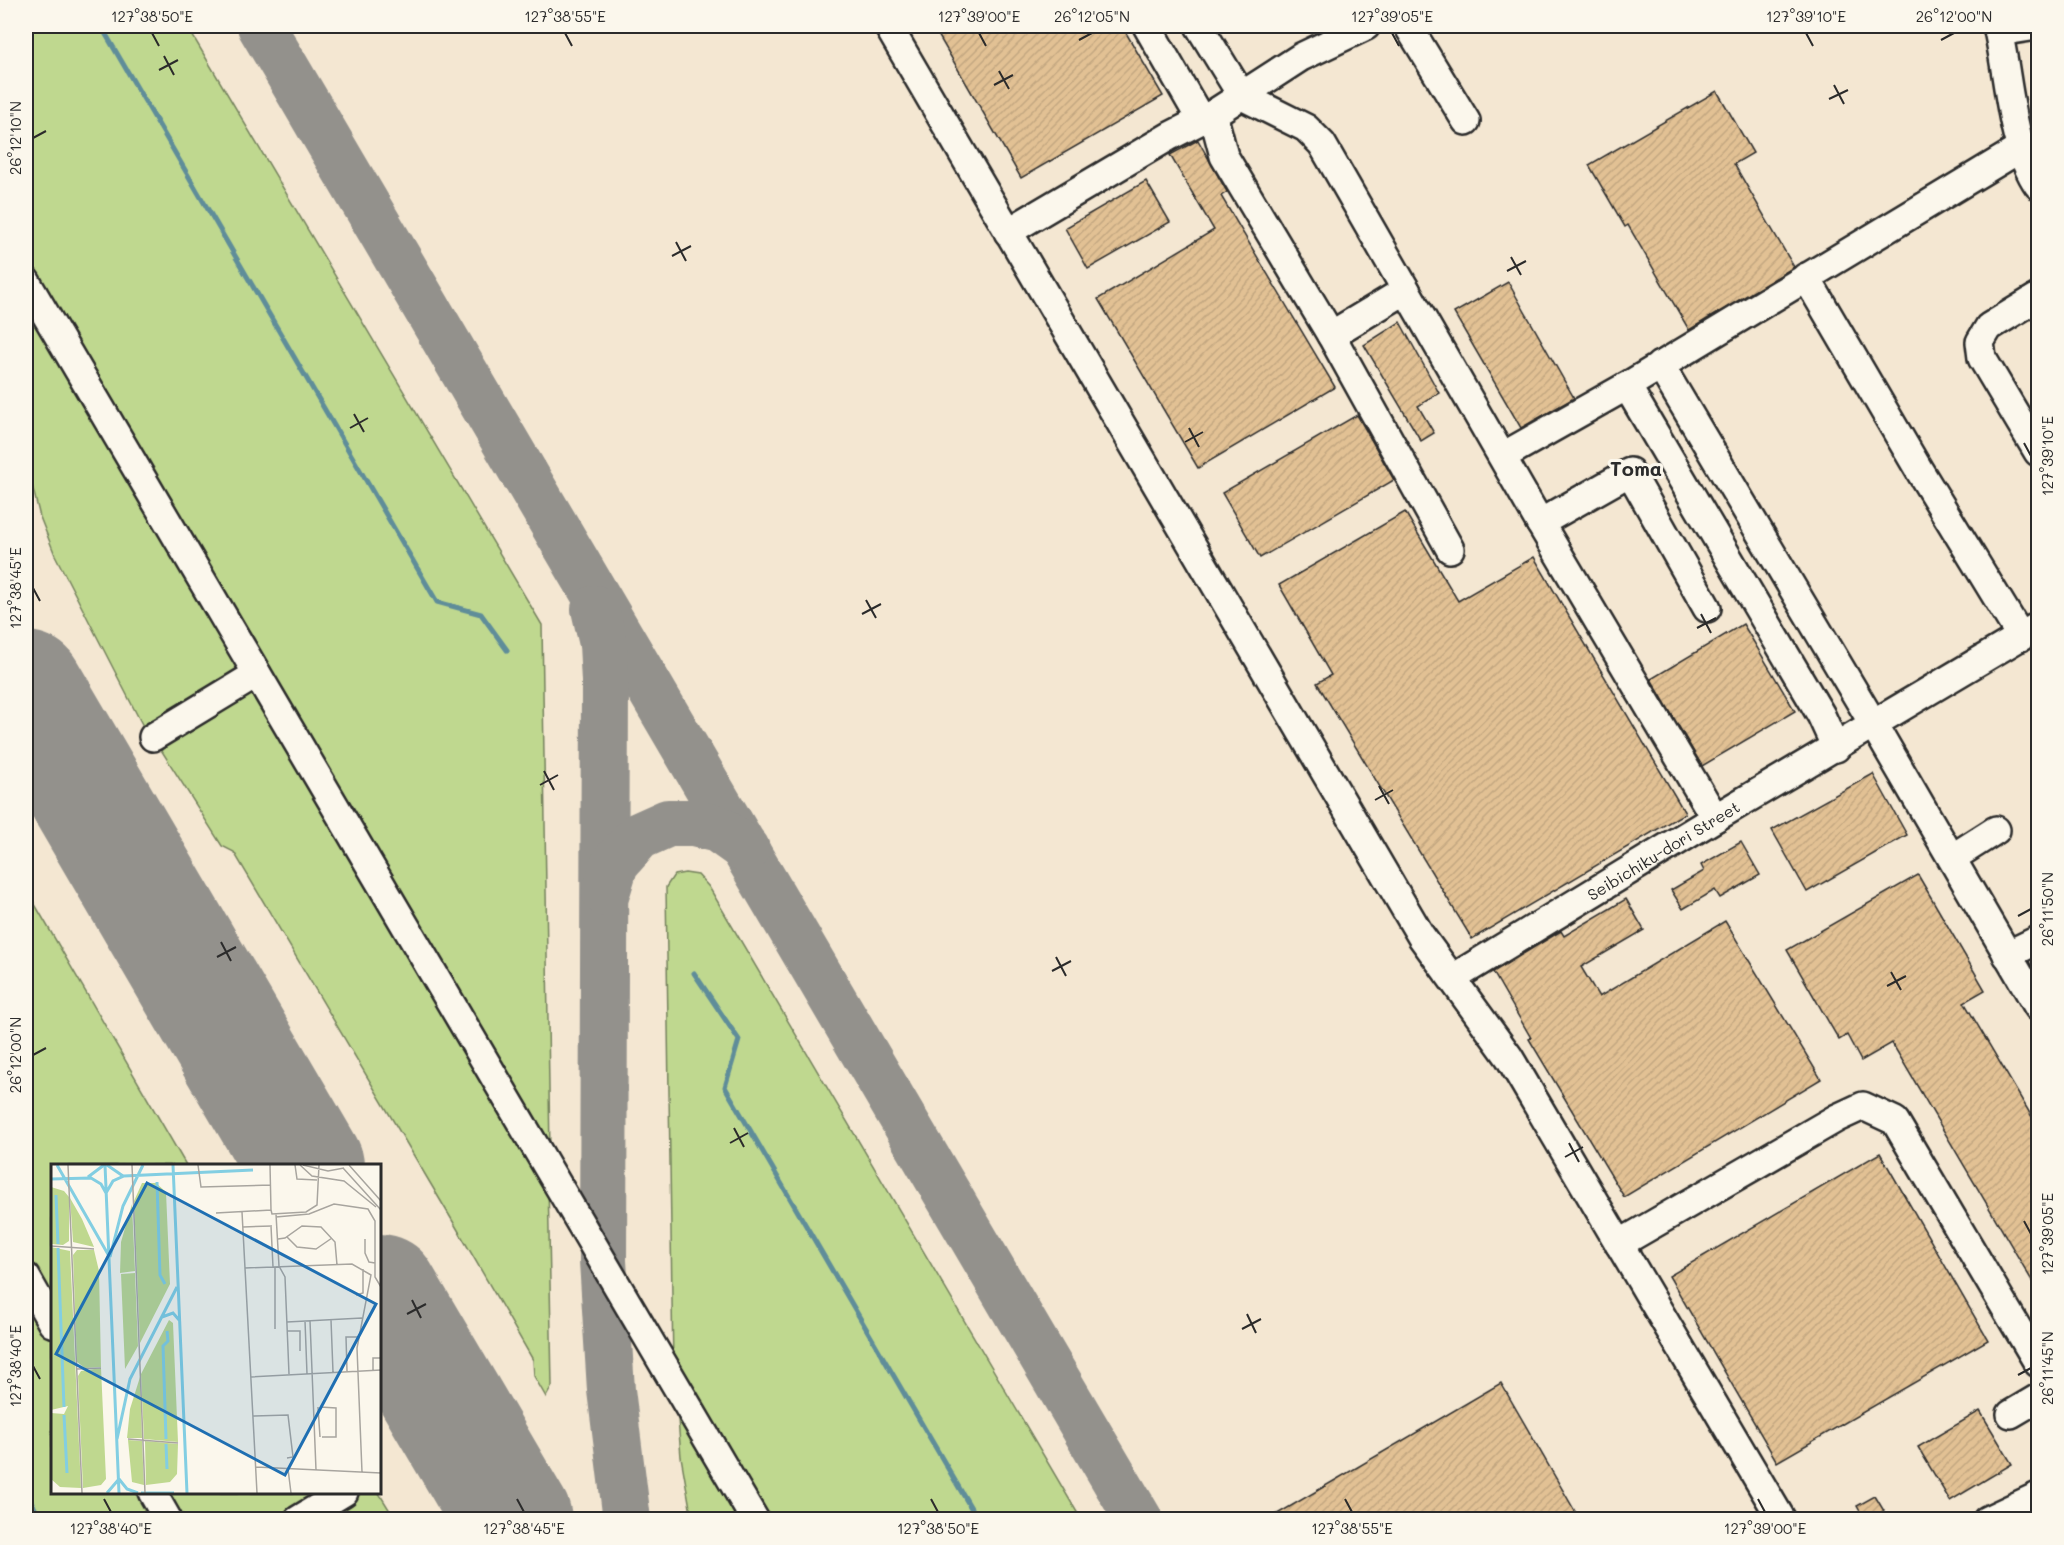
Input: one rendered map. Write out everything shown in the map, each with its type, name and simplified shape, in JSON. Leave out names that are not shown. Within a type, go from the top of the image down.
[{"type":"street","points":[[888,26],[1421,936],[1509,1057],[1782,1520]]},
{"type":"street","points":[[1147,26],[1207,117],[1224,156],[1330,335],[1450,549]]},
{"type":"street","points":[[1199,26],[1242,96],[1306,128],[1322,144],[1540,523],[1715,818]]},
{"type":"street","points":[[1008,232],[1170,136],[1207,117],[1301,57],[1366,26]]},
{"type":"street","points":[[1408,26],[1466,122]]},
{"type":"street","points":[[2037,26],[1998,29],[2021,148],[2031,175],[2038,185]]},
{"type":"street","points":[[1503,456],[1627,386],[2021,148]]},
{"type":"street","points":[[1806,277],[1919,470],[2030,632]]},
{"type":"street","points":[[26,281],[755,1520]]},
{"type":"street","points":[[1330,335],[1406,290]]},
{"type":"street","points":[[2038,297],[1989,327],[1980,342],[1982,358],[2038,452]]},
{"type":"street","points":[[1660,365],[2038,1007]]},
{"type":"street","points":[[1627,386],[1821,715],[1836,747]]},
{"type":"street","points":[[1540,523],[1630,472],[1707,608]]},
{"type":"street","name":"Seibichiku-dori Street","points":[[1453,978],[1715,818],[2030,632]]},
{"type":"street","points":[[153,737],[257,674]]},
{"type":"street","points":[[1952,858],[1996,830]]},
{"type":"street","points":[[2007,955],[2038,940]]},
{"type":"street","points":[[1619,1244],[1837,1118],[1863,1106],[1894,1121],[2038,1363]]},
{"type":"street","points":[[26,1277],[51,1321]]},
{"type":"street","points":[[2011,1414],[2038,1398]]},
{"type":"street","points":[[153,1494],[168,1520]]},
{"type":"street","points":[[298,1520],[341,1494]]},
{"type":"street","points":[[1987,1520],[2038,1496]]},
{"type":"shaded area","points":[[26,26],[2038,26],[2038,1519],[26,1519]]},
{"type":"green space","points":[[26,26],[187,26],[542,625],[550,1154],[26,268]]},
{"type":"green space","points":[[26,292],[244,670],[147,734],[55,555],[40,517],[26,461]]},
{"type":"green space","points":[[252,683],[548,1180],[552,1386],[546,1397],[534,1376],[533,1360],[234,852],[222,846],[158,745]]},
{"type":"green space","points":[[685,873],[698,875],[709,887],[1081,1519],[762,1519],[673,1366],[666,887],[674,875]]},
{"type":"green space","points":[[26,889],[185,1164],[51,1164],[51,1307],[26,1263]]},
{"type":"green space","points":[[26,1286],[51,1330],[51,1494],[148,1494],[163,1519],[26,1519]]},
{"type":"green space","points":[[676,1394],[749,1519],[692,1519],[681,1457]]},
{"type":"green space","points":[[160,1494],[330,1494],[284,1520],[178,1519]]},
{"type":"green space","points":[[345,1494],[380,1494],[395,1519],[301,1520]]},
{"type":"building","points":[[933,26],[1122,26],[1163,96],[1021,178]]},
{"type":"building","points":[[1717,91],[1753,153],[1734,164],[1794,267],[1689,330],[1628,225],[1625,227],[1589,165]]},
{"type":"building","points":[[1198,140],[1227,192],[1221,196],[1335,387],[1198,468],[1098,299],[1214,230],[1170,155]]},
{"type":"building","points":[[1146,181],[1170,222],[1088,269],[1065,228]]},
{"type":"building","points":[[1508,282],[1574,398],[1521,428],[1454,313]]},
{"type":"building","points":[[1400,322],[1439,393],[1418,406],[1434,433],[1421,441],[1364,345]]},
{"type":"building","points":[[1357,415],[1394,480],[1260,558],[1222,493]]},
{"type":"building","points":[[1405,512],[1458,601],[1534,557],[1685,813],[1472,939],[1317,683],[1331,675],[1279,585]]},
{"type":"building","points":[[1743,624],[1795,711],[1702,766],[1651,679]]},
{"type":"building","points":[[1873,774],[1907,835],[1807,892],[1772,830]]},
{"type":"building","points":[[1741,842],[1760,875],[1720,898],[1715,890],[1683,909],[1671,890],[1704,871],[1701,865]]},
{"type":"building","points":[[1918,875],[1985,990],[1964,1002],[2038,1127],[2038,1291],[1892,1043],[1861,1061],[1847,1035],[1839,1040],[1787,950]]},
{"type":"building","points":[[1626,899],[1644,930],[1581,967],[1599,997],[1725,921],[1821,1079],[1624,1197],[1529,1039],[1531,1038],[1493,972],[1561,931],[1564,936]]},
{"type":"building","points":[[1880,1153],[1988,1340],[1777,1462],[1669,1276]]},
{"type":"building","points":[[1501,1383],[1580,1520],[1267,1520]]},
{"type":"building","points":[[1980,1411],[2012,1464],[1950,1501],[1918,1447]]},
{"type":"building","points":[[1875,1496],[1884,1511],[1865,1520],[1857,1506]]},
{"type":"waterway","points":[[101,26],[437,602],[481,614],[507,650]]},
{"type":"waterway","points":[[694,973],[739,1040],[725,1087],[978,1520]]},
{"type":"waterway","points":[[26,1492],[41,1520]]},
{"type":"taxiway","points":[[261,26],[1139,1520]]},
{"type":"taxiway","points":[[595,609],[603,644],[605,681],[603,1261],[611,1390],[627,1520]]},
{"type":"taxiway","points":[[606,893],[615,863],[639,836],[668,823],[693,823],[718,829],[746,849]]},
{"type":"runway","points":[[26,690],[304,1164]]},
{"type":"runway","points":[[381,1295],[513,1520]]},
{"type":"district","name":"Toma","points":[[1636,468]]}]
